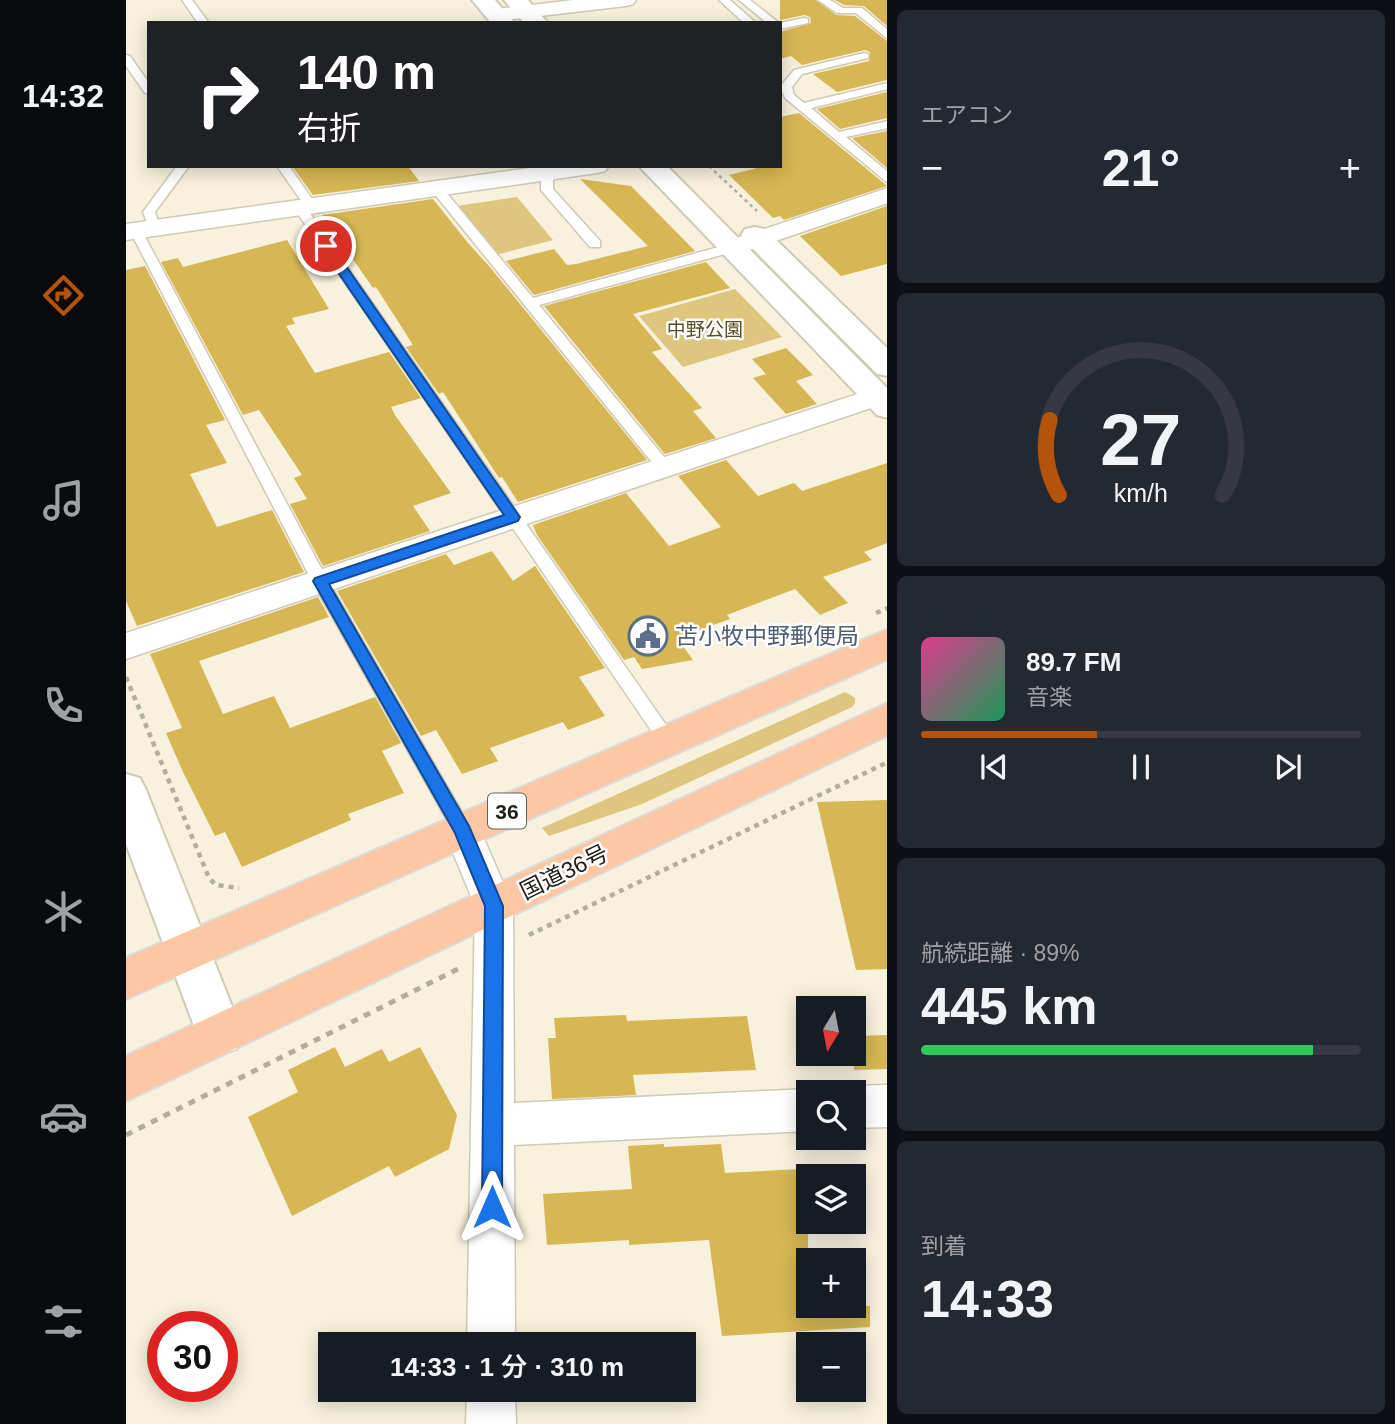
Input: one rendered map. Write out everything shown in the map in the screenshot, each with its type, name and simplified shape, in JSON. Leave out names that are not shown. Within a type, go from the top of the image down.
[{"type":"highway","name":"36","points":[[126,979],[667,740],[881,628]]},
{"type":"highway","name":"国道36号","points":[[126,1079],[887,718]]},
{"type":"street","points":[[495,13],[626,0]]},
{"type":"street","points":[[138,230],[583,168]]},
{"type":"street","points":[[126,646],[664,467],[882,402],[654,168]]},
{"type":"street","points":[[689,168],[887,367]]},
{"type":"street","points":[[731,248],[887,195]]},
{"type":"street","points":[[126,790],[220,1034]]},
{"type":"street","points":[[463,831],[494,906],[491,1332]]},
{"type":"street","points":[[866,1107],[887,1106]]},
{"type":"street","points":[[492,1125],[796,1111]]},
{"type":"street","points":[[491,1402],[491,1424]]},
{"type":"lane","points":[[187,0],[203,21]]},
{"type":"lane","points":[[724,0],[749,21]]},
{"type":"lane","points":[[744,0],[771,21]]},
{"type":"lane","points":[[823,0],[841,11],[858,10],[887,36]]},
{"type":"lane","points":[[782,26],[804,21]]},
{"type":"lane","points":[[864,56],[798,72],[786,88],[789,96],[887,179]]},
{"type":"lane","points":[[126,58],[147,88]]},
{"type":"lane","points":[[802,107],[887,86]]},
{"type":"lane","points":[[837,136],[887,124]]},
{"type":"lane","points":[[181,168],[153,204],[138,230],[320,581],[463,831]]},
{"type":"lane","points":[[284,168],[305,207],[513,517],[667,740]]},
{"type":"lane","points":[[547,173],[547,190],[595,244]]},
{"type":"lane","points":[[437,189],[664,467]]},
{"type":"lane","points":[[530,303],[731,248]]},
{"type":"path","points":[[881,628],[887,608]]},
{"type":"path","points":[[126,677],[209,878],[216,885],[246,888]]},
{"type":"green space","points":[[517,197],[553,240],[496,255],[457,206]]},
{"type":"green space","name":"中野公園","points":[[735,289],[782,337],[683,367],[639,316]]},
{"type":"green space","points":[[845,692],[855,698],[852,707],[642,804],[549,836],[542,828]]},
{"type":"building","points":[[780,0],[816,0],[836,15],[855,16],[887,41],[887,80],[837,92],[813,74],[869,61],[870,52],[865,50],[802,65],[791,56],[782,58],[782,31],[811,23],[810,17],[805,15],[780,20]]},
{"type":"building","points":[[835,0],[887,0],[887,26],[864,6],[844,5]]},
{"type":"building","points":[[887,92],[887,118],[840,129],[817,109]]},
{"type":"building","points":[[799,113],[887,186],[784,220],[780,216],[773,218],[729,175],[757,168],[782,168],[782,117]]},
{"type":"building","points":[[887,131],[887,168],[852,138]]},
{"type":"building","points":[[293,168],[409,168],[419,181],[313,195]]},
{"type":"building","points":[[580,179],[631,186],[695,251],[534,295],[506,261],[554,249],[567,265],[648,246]]},
{"type":"building","points":[[433,199],[647,460],[518,502],[502,477],[499,478],[443,392],[439,394],[406,347],[413,345],[376,287],[373,288],[322,215]]},
{"type":"building","points":[[887,206],[887,264],[841,276],[800,236]]},
{"type":"building","points":[[287,240],[329,309],[292,318],[295,324],[286,326],[315,373],[389,352],[421,398],[391,407],[451,493],[413,506],[430,531],[323,566],[290,504],[307,499],[294,478],[302,475],[259,410],[243,415],[161,262],[178,258],[183,267]]},
{"type":"building","points":[[706,262],[730,288],[633,314],[662,349],[652,352],[702,408],[693,411],[716,438],[665,454],[544,306]]},
{"type":"building","points":[[145,266],[225,420],[206,425],[227,463],[190,474],[217,527],[272,510],[304,572],[137,626],[126,601],[126,270]]},
{"type":"building","points":[[786,348],[813,375],[796,381],[817,404],[786,414],[753,378],[766,374],[752,359]]},
{"type":"building","points":[[726,460],[758,496],[794,483],[802,491],[887,463],[887,543],[864,552],[872,560],[823,577],[848,603],[820,615],[795,589],[727,615],[730,619],[677,638],[693,660],[642,669],[634,657],[624,660],[537,535],[533,525],[626,493],[669,546],[721,527],[678,476]]},
{"type":"building","points":[[492,551],[513,581],[535,566],[605,668],[579,677],[605,716],[568,730],[563,722],[490,748],[498,761],[462,774],[436,730],[421,736],[337,591],[446,554],[454,565]]},
{"type":"building","points":[[318,597],[329,617],[199,661],[223,714],[274,696],[290,728],[375,697],[401,743],[382,751],[404,793],[348,814],[351,820],[242,867],[225,832],[215,836],[166,733],[182,728],[150,654]]},
{"type":"building","points":[[887,800],[887,969],[856,970],[817,802]]},
{"type":"building","points":[[626,1015],[627,1021],[747,1016],[756,1070],[633,1075],[636,1095],[552,1099],[548,1038],[556,1038],[554,1018]]},
{"type":"building","points":[[887,1035],[887,1069],[854,1070],[854,1066],[866,1066],[866,1036]]},
{"type":"building","points":[[335,1047],[345,1067],[382,1049],[389,1062],[420,1047],[457,1115],[449,1149],[395,1177],[389,1166],[292,1216],[248,1117],[298,1092],[288,1070]]},
{"type":"building","points":[[721,1144],[725,1173],[796,1169],[796,1234],[808,1234],[808,1248],[796,1248],[796,1318],[866,1318],[866,1306],[870,1306],[870,1327],[722,1336],[709,1240],[629,1245],[629,1240],[547,1245],[543,1194],[632,1189],[628,1146]]},
{"type":"place","name":"苫小牧中野郵便局","points":[[648,636]]},
{"type":"route","points":[[326,246],[513,517],[320,581],[463,831],[494,906],[492,1207]]}]
